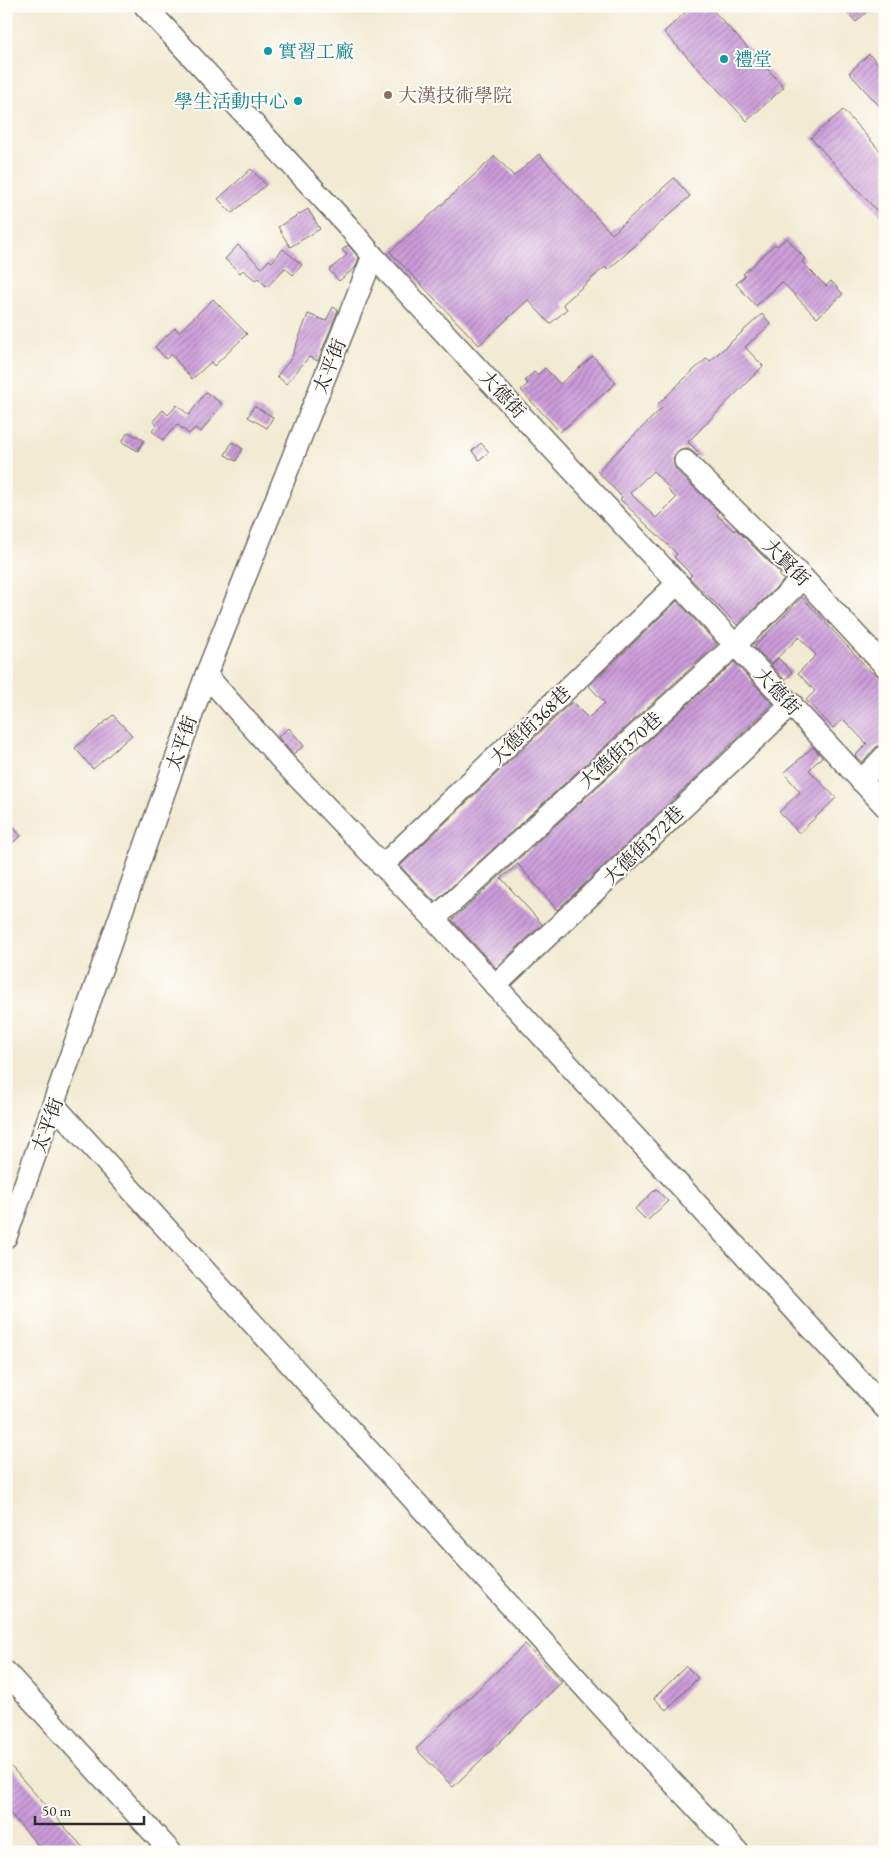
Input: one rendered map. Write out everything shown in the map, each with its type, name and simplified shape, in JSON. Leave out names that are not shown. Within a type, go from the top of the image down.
[{"type":"street","name":"大德街","points":[[145,6],[347,225],[373,256],[885,806]]},
{"type":"street","name":"太平街","points":[[6,1237],[206,675],[373,256]]},
{"type":"street","name":"大賢街","points":[[685,461],[803,578],[885,666]]},
{"type":"street","name":"大德街370巷","points":[[434,920],[735,645],[803,578]]},
{"type":"street","name":"大德街368巷","points":[[382,866],[678,583]]},
{"type":"street","points":[[206,675],[885,1408]]},
{"type":"street","name":"大德街372巷","points":[[495,986],[792,704]]},
{"type":"street","points":[[861,781],[885,756]]},
{"type":"street","points":[[54,1104],[617,1723],[738,1852]]},
{"type":"street","points":[[6,1672],[171,1852]]},
{"type":"building","name":"禮堂","points":[[692,6],[709,6],[784,87],[747,121],[664,32]]},
{"type":"building","points":[[841,6],[873,6],[856,22]]},
{"type":"building","points":[[869,54],[885,71],[885,112],[849,73]]},
{"type":"building","points":[[843,110],[885,156],[885,220],[811,138]]},
{"type":"building","points":[[539,154],[612,234],[674,178],[690,196],[608,270],[605,267],[563,304],[567,309],[550,324],[528,300],[479,345],[390,252],[495,156],[514,176]]},
{"type":"building","points":[[251,169],[266,185],[232,213],[218,199]]},
{"type":"building","points":[[308,209],[320,229],[290,247],[278,227]]},
{"type":"building","points":[[787,238],[805,259],[802,262],[826,286],[831,281],[843,294],[817,318],[782,282],[756,306],[736,284],[745,276],[743,274],[775,244],[777,246]]},
{"type":"building","points":[[238,245],[262,268],[269,260],[272,262],[283,249],[302,265],[293,275],[285,268],[267,287],[258,278],[255,280],[243,270],[240,273],[225,259]]},
{"type":"building","points":[[348,245],[359,258],[355,268],[339,281],[329,270],[347,255],[342,250]]},
{"type":"building","points":[[213,299],[247,334],[214,366],[211,362],[192,379],[171,354],[166,359],[155,347],[175,328],[179,332]]},
{"type":"building","points":[[333,307],[338,310],[318,361],[309,357],[286,384],[277,376],[291,359],[308,314],[326,321]]},
{"type":"building","points":[[762,314],[771,324],[745,347],[763,366],[688,442],[700,454],[698,456],[689,449],[682,449],[673,458],[676,470],[719,512],[717,515],[734,531],[736,529],[781,574],[779,575],[784,580],[737,625],[689,577],[692,575],[674,557],[677,554],[620,499],[622,497],[597,471],[662,408],[658,404],[707,358],[710,361]],"holes":[[[653,471],[670,489],[668,490],[676,498],[656,518],[630,493]]]},
{"type":"building","points":[[593,356],[616,383],[560,432],[521,390],[528,384],[525,380],[534,372],[537,375],[545,368],[560,384]]},
{"type":"building","points":[[206,392],[222,404],[201,432],[195,428],[189,434],[177,424],[163,440],[152,431],[157,425],[153,421],[163,410],[168,415],[177,405],[189,415]]},
{"type":"building","points":[[254,406],[273,417],[267,428],[248,417]]},
{"type":"building","points":[[128,432],[144,440],[138,451],[122,442]]},
{"type":"building","points":[[232,442],[243,449],[236,461],[225,455]]},
{"type":"building","points":[[481,443],[489,452],[479,460],[472,451]]},
{"type":"building","points":[[802,597],[872,673],[885,681],[885,744],[876,747],[862,762],[855,756],[867,744],[843,719],[833,728],[806,700],[815,691],[798,673],[816,655],[799,637],[771,664],[754,647]]},
{"type":"building","points":[[677,601],[717,644],[435,902],[400,866],[572,702],[588,718],[605,703],[589,686]]},
{"type":"building","points":[[778,658],[792,672],[785,680],[771,665]]},
{"type":"building","points":[[734,662],[773,704],[557,910],[518,864],[501,878],[542,924],[496,968],[452,920]]},
{"type":"building","points":[[113,715],[132,735],[93,769],[75,748]]},
{"type":"building","points":[[289,728],[304,746],[293,754],[278,737]]},
{"type":"building","points":[[813,747],[822,757],[809,770],[836,798],[799,833],[779,812],[800,792],[784,773]]},
{"type":"building","points":[[6,819],[21,836],[6,848]]},
{"type":"building","points":[[656,1189],[668,1201],[647,1221],[635,1209]]},
{"type":"building","points":[[525,1644],[562,1682],[453,1787],[416,1749]]},
{"type":"building","points":[[686,1666],[698,1678],[666,1710],[654,1698]]},
{"type":"building","points":[[6,1761],[87,1852],[44,1852],[6,1809]]},
{"type":"place","name":"實習工廠","points":[[268,51]]},
{"type":"place","name":"禮堂","points":[[724,59]]},
{"type":"place","name":"大漢技術學院","points":[[388,95]]},
{"type":"place","name":"學生活動中心","points":[[298,101]]}]
